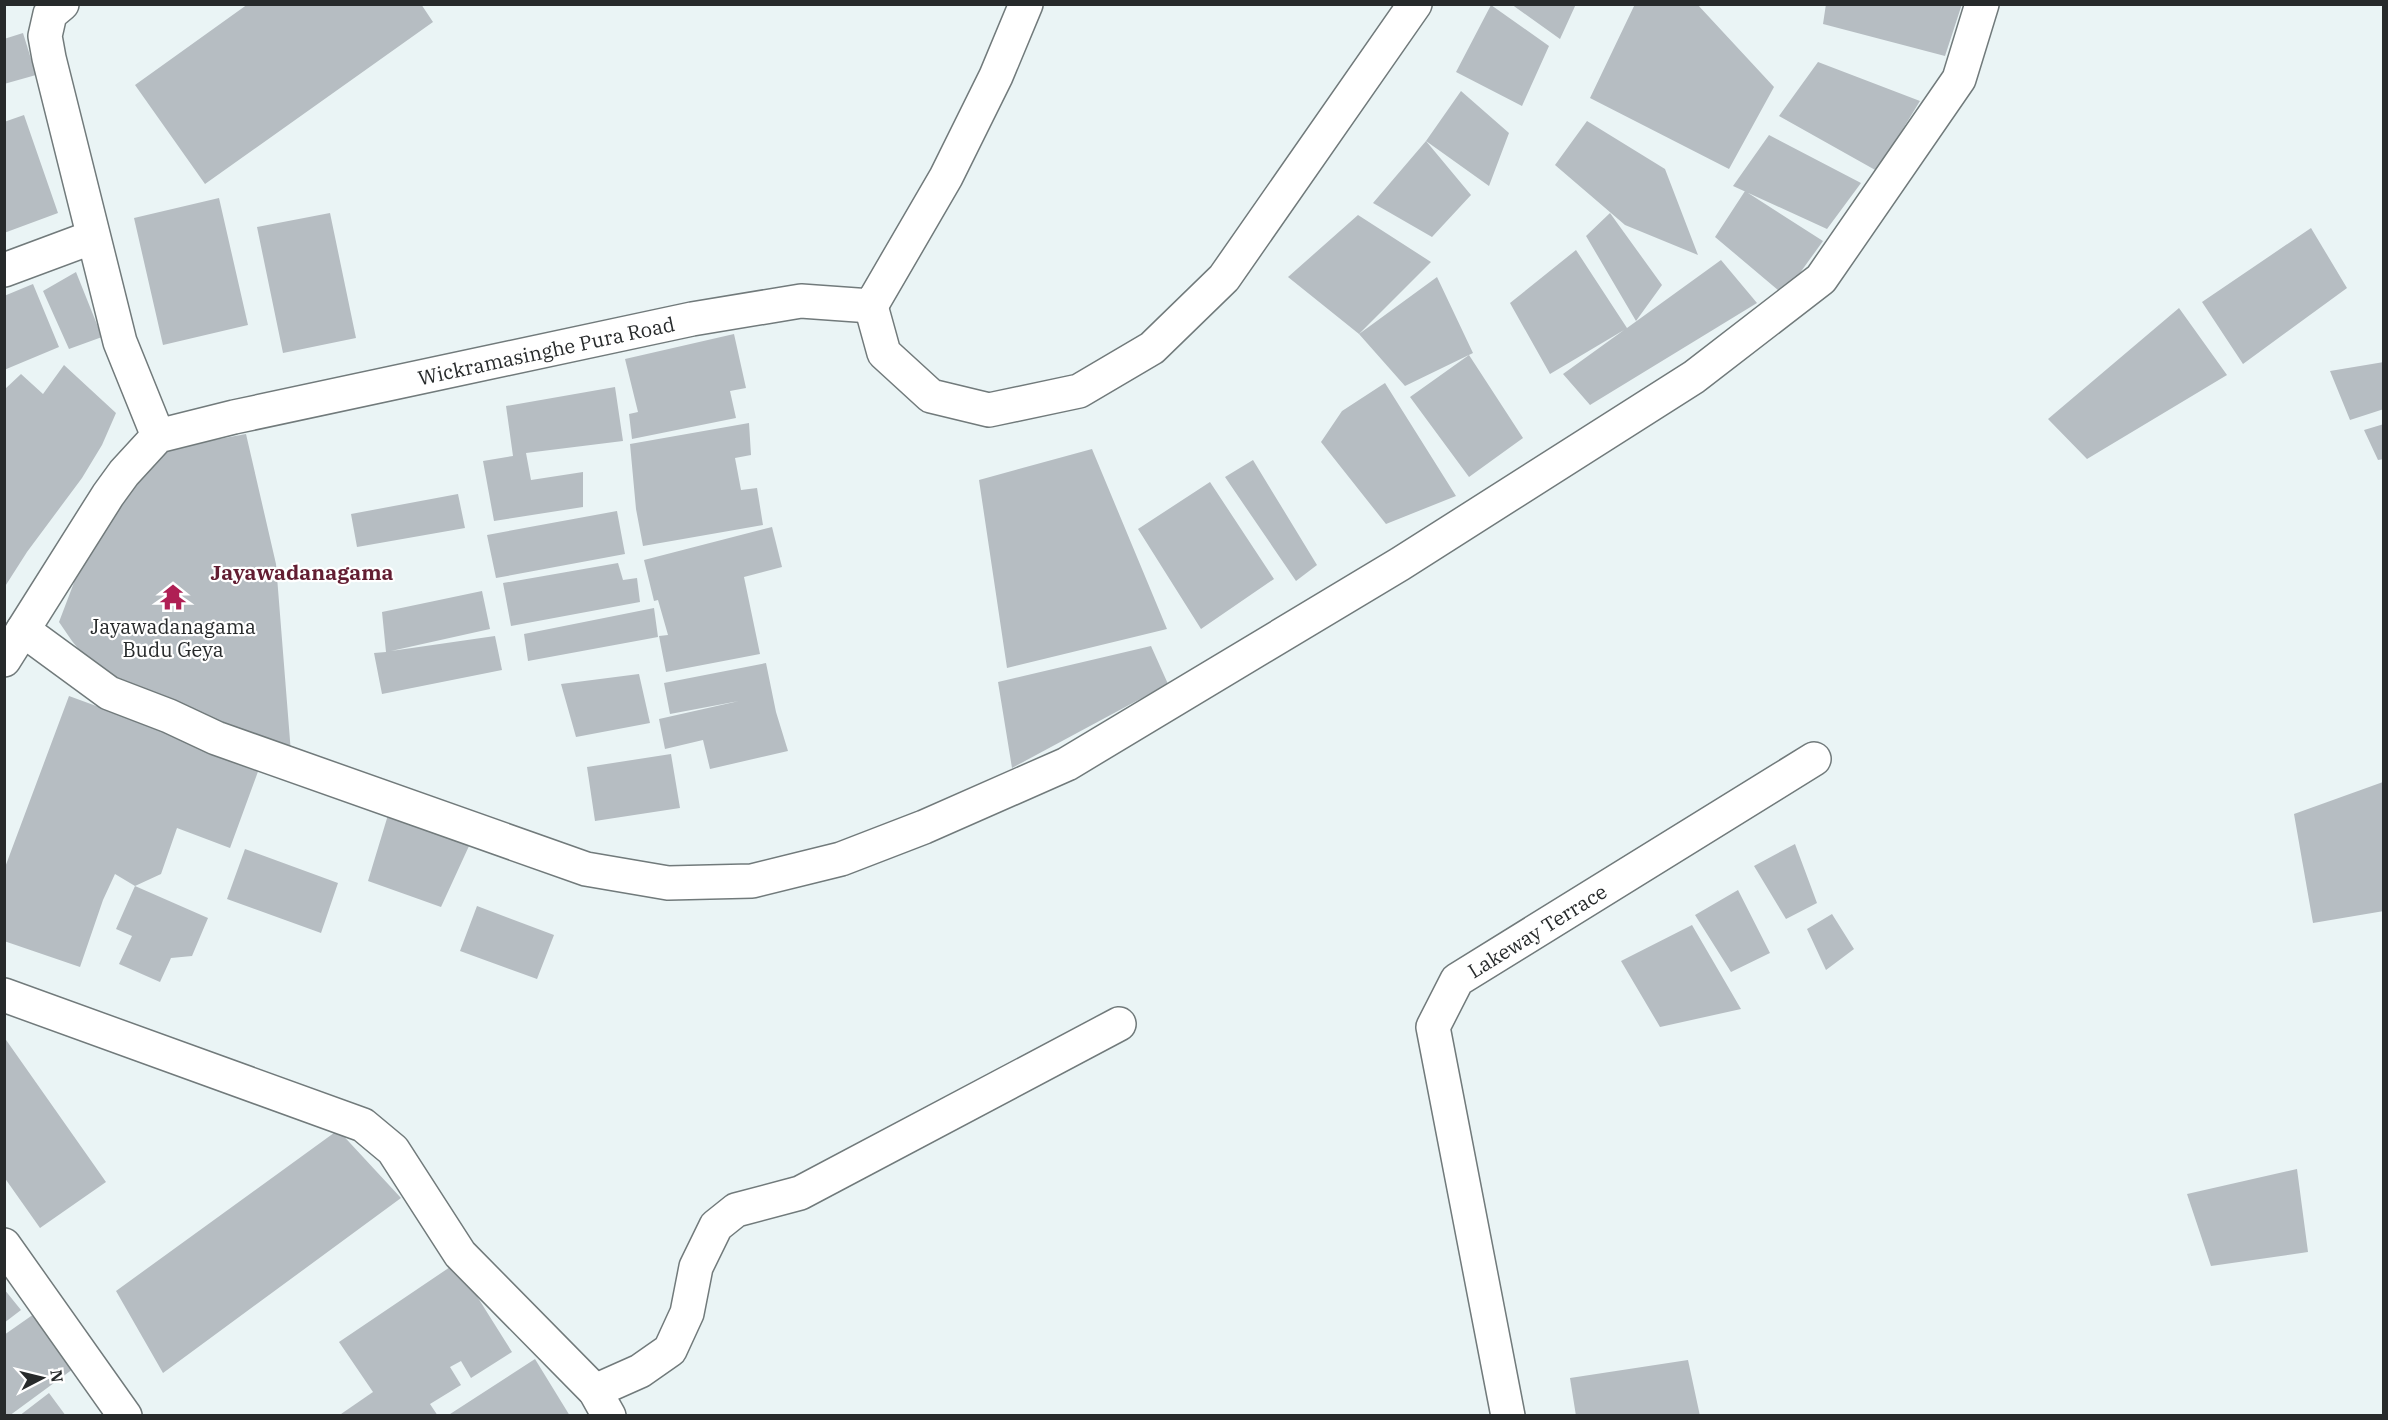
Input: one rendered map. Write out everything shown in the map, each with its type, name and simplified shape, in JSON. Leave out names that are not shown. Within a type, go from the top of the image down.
[{"type":"street","points":[[4,660],[108,495],[124,473],[159,436],[120,342],[45,36],[50,14],[62,4]]},
{"type":"street","points":[[1026,4],[996,76],[946,177],[871,306],[884,353],[931,396],[988,410],[1079,391],[1152,348],[1224,278],[1415,4]]},
{"type":"street","points":[[23,630],[109,693],[169,716],[216,738],[586,869],[668,883],[752,881],[841,860],[924,827],[1067,764],[1401,564],[1694,377],[1821,279],[1959,79],[1982,4]]},
{"type":"street","points":[[4,270],[93,237]]},
{"type":"street","name":"Wickramasinghe Pura Road","points":[[159,436],[234,417],[692,319],[801,301],[871,306]]},
{"type":"street","name":"Lakeway Terrace","points":[[1508,1416],[1432,1027],[1456,980],[1814,759]]},
{"type":"street","points":[[4,995],[363,1125],[393,1150],[460,1254],[602,1403],[640,1371],[670,1350],[687,1313],[696,1267],[716,1226],[736,1210],[800,1193],[1119,1024]]},
{"type":"street","points":[[4,1245],[125,1416]]},
{"type":"building","points":[[248,4],[421,4],[433,22],[205,184],[135,85]]},
{"type":"building","points":[[1511,4],[1576,4],[1560,39]]},
{"type":"building","points":[[1635,4],[1697,4],[1774,87],[1729,169],[1590,98]]},
{"type":"building","points":[[1826,4],[1962,4],[1945,56],[1823,24]]},
{"type":"building","points":[[1491,5],[1549,46],[1522,106],[1456,72]]},
{"type":"building","points":[[23,33],[36,75],[4,84],[4,39]]},
{"type":"building","points":[[1818,62],[1920,101],[1877,171],[1779,116]]},
{"type":"building","points":[[1461,91],[1509,133],[1489,186],[1426,141]]},
{"type":"building","points":[[24,115],[58,213],[4,233],[4,122]]},
{"type":"building","points":[[1587,121],[1665,169],[1698,255],[1625,225],[1555,165]]},
{"type":"building","points":[[1769,135],[1861,183],[1827,229],[1733,186]]},
{"type":"building","points":[[1426,141],[1471,195],[1432,237],[1373,203]]},
{"type":"building","points":[[1745,191],[1823,241],[1784,295],[1715,237]]},
{"type":"building","points":[[219,198],[248,325],[163,345],[134,218]]},
{"type":"building","points":[[330,213],[356,338],[283,353],[257,227]]},
{"type":"building","points":[[1610,213],[1662,285],[1636,321],[1586,236]]},
{"type":"building","points":[[1358,215],[1431,262],[1359,334],[1288,277]]},
{"type":"building","points":[[2311,228],[2347,288],[2243,364],[2202,302]]},
{"type":"building","points":[[1576,250],[1627,328],[1721,260],[1757,303],[1590,405],[1563,374],[1624,330],[1550,374],[1510,303]]},
{"type":"building","points":[[76,272],[102,337],[69,349],[43,291]]},
{"type":"building","points":[[1437,277],[1473,353],[1405,386],[1359,334]]},
{"type":"building","points":[[33,284],[59,347],[4,370],[4,296]]},
{"type":"building","points":[[2179,308],[2227,375],[2087,459],[2048,419]]},
{"type":"building","points":[[734,334],[746,388],[730,391],[736,418],[632,439],[629,414],[638,412],[625,359]]},
{"type":"building","points":[[1469,355],[1523,438],[1469,477],[1410,397]]},
{"type":"building","points":[[2384,362],[2384,409],[2350,420],[2330,371]]},
{"type":"building","points":[[64,365],[116,413],[102,445],[82,478],[27,552],[4,588],[4,390],[21,374],[43,394]]},
{"type":"building","points":[[1385,383],[1456,496],[1386,524],[1321,442],[1342,411]]},
{"type":"building","points":[[615,387],[623,441],[526,453],[531,480],[583,472],[583,507],[494,521],[483,461],[513,456],[506,406]]},
{"type":"building","points":[[749,423],[751,455],[735,458],[741,490],[757,488],[763,525],[643,546],[636,509],[630,444]]},
{"type":"building","points":[[2384,424],[2384,459],[2378,460],[2364,430]]},
{"type":"building","name":"Jayawadanagama Budu Geya","points":[[246,434],[276,564],[291,753],[125,689],[93,667],[59,622],[78,572],[137,478],[166,449]]},
{"type":"building","points":[[1092,449],[1167,629],[1007,668],[979,480]]},
{"type":"building","points":[[1253,460],[1317,565],[1296,581],[1225,477]]},
{"type":"building","points":[[1210,482],[1274,579],[1201,629],[1138,529]]},
{"type":"building","points":[[458,494],[465,528],[357,547],[351,514]]},
{"type":"building","points":[[617,511],[625,554],[496,578],[487,535]]},
{"type":"building","points":[[772,527],[782,567],[744,577],[760,654],[666,672],[659,636],[668,635],[658,600],[654,601],[644,560]]},
{"type":"building","points":[[618,563],[623,580],[637,578],[640,602],[511,626],[503,583]]},
{"type":"building","points":[[482,591],[490,629],[391,651],[495,636],[502,670],[382,694],[374,653],[386,652],[382,612]]},
{"type":"building","points":[[654,608],[658,637],[528,661],[524,634]]},
{"type":"building","points":[[1151,646],[1168,684],[1012,768],[998,682]]},
{"type":"building","points":[[766,663],[776,712],[788,751],[710,769],[703,740],[665,749],[659,719],[739,701],[670,714],[664,683]]},
{"type":"building","points":[[639,674],[650,723],[576,737],[561,684]]},
{"type":"building","points":[[69,696],[260,766],[230,848],[177,828],[161,874],[135,886],[115,874],[103,900],[80,967],[4,941],[4,870]]},
{"type":"building","points":[[671,754],[680,808],[595,821],[587,767]]},
{"type":"building","points":[[2383,782],[2384,911],[2313,923],[2294,814]]},
{"type":"building","points":[[388,815],[469,846],[441,907],[368,881]]},
{"type":"building","points":[[1795,844],[1817,903],[1786,919],[1754,866]]},
{"type":"building","points":[[245,849],[338,883],[321,933],[227,899]]},
{"type":"building","points":[[135,886],[208,918],[192,956],[171,958],[160,982],[119,964],[132,936],[116,929]]},
{"type":"building","points":[[1738,890],[1770,953],[1731,972],[1695,915]]},
{"type":"building","points":[[477,906],[554,935],[537,979],[460,951]]},
{"type":"building","points":[[1832,914],[1854,949],[1826,970],[1807,929]]},
{"type":"building","points":[[1692,925],[1741,1009],[1660,1027],[1621,961]]},
{"type":"building","points":[[4,1037],[106,1182],[40,1228],[4,1177]]},
{"type":"building","points":[[338,1130],[401,1198],[163,1373],[116,1291]]},
{"type":"building","points":[[2297,1169],[2308,1252],[2211,1266],[2187,1194]]},
{"type":"building","points":[[456,1263],[512,1352],[471,1378],[461,1361],[450,1367],[461,1385],[430,1404],[438,1416],[342,1416],[341,1414],[373,1392],[339,1342]]},
{"type":"building","points":[[4,1289],[21,1310],[4,1323]]},
{"type":"building","points":[[34,1314],[73,1369],[9,1416],[4,1416],[4,1335]]},
{"type":"building","points":[[535,1359],[570,1416],[447,1416]]},
{"type":"building","points":[[1688,1360],[1700,1416],[1576,1416],[1570,1378]]},
{"type":"building","points":[[49,1393],[66,1416],[19,1416]]},
{"type":"place","name":"Jayawadanagama Budu Geya","points":[[173,597]]},
{"type":"district","name":"Jayawadanagama","points":[[302,572]]}]
